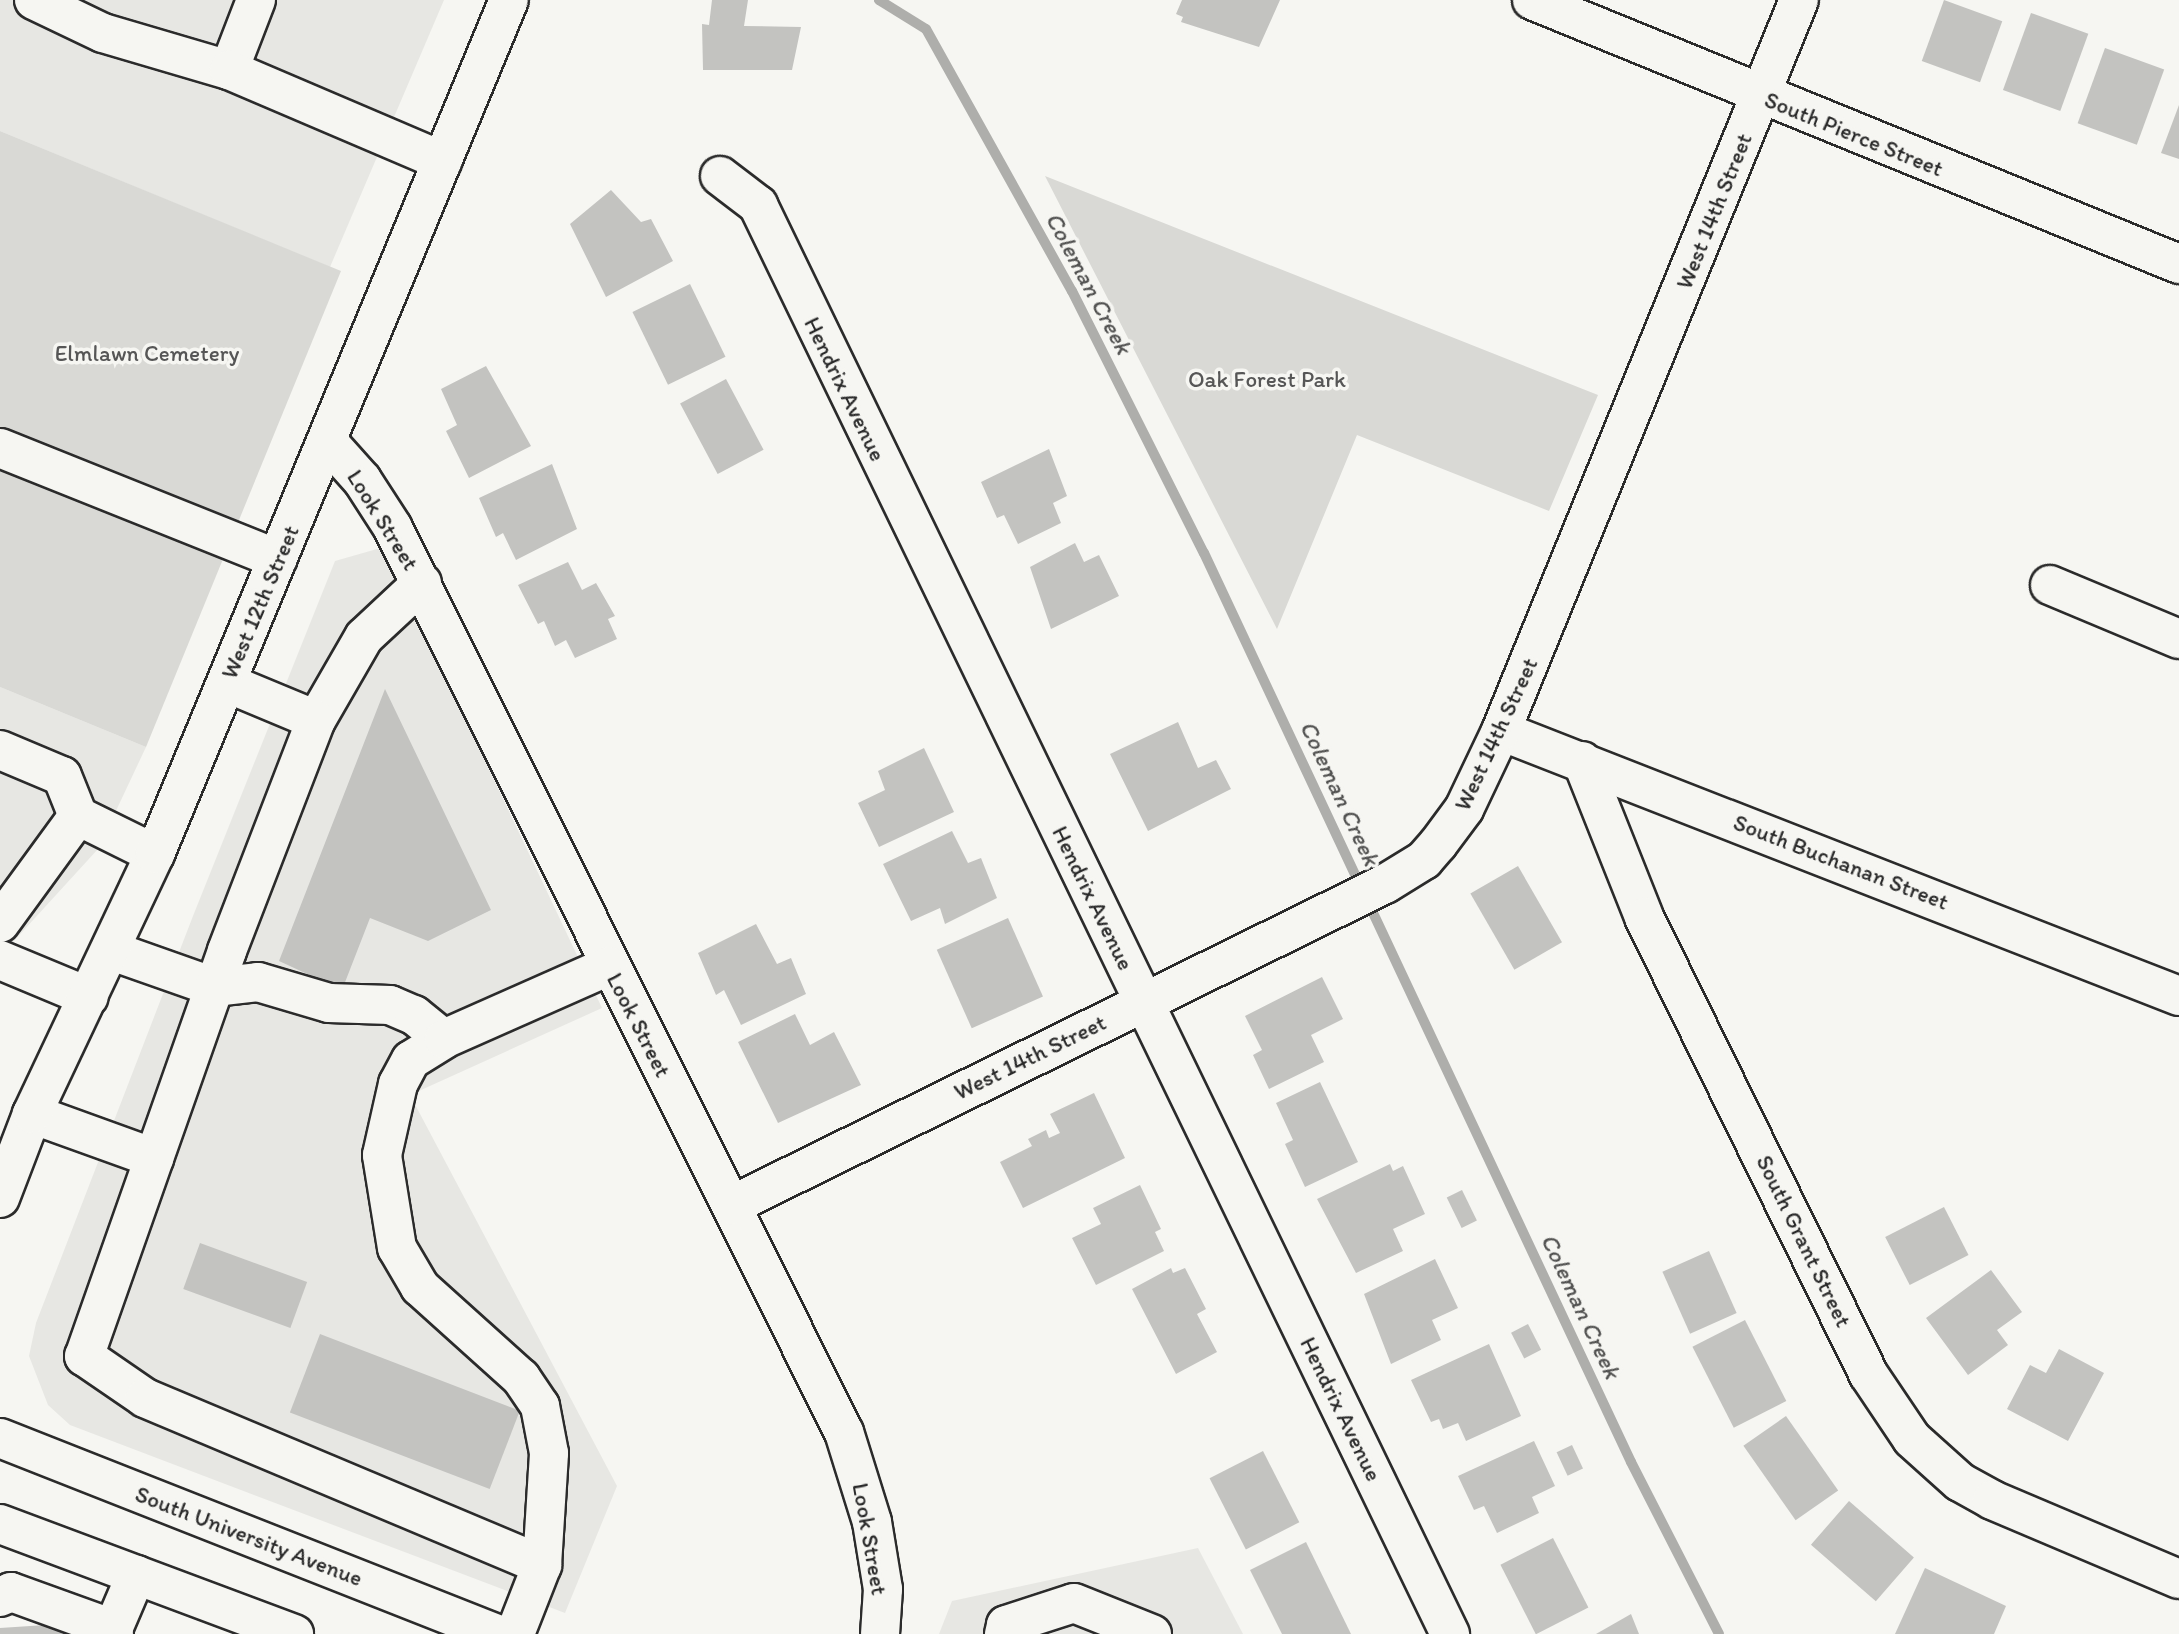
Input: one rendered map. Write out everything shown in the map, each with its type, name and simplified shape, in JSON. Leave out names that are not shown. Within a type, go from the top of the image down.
[{"type":"street","points":[[34,0],[103,33],[229,70],[442,161]]},
{"type":"street","points":[[229,70],[256,0]]},
{"type":"street","name":"West 12th Street","points":[[0,1198],[32,1114],[112,951],[155,854],[509,0]]},
{"type":"street","name":"South Pierce Street","points":[[1532,0],[1760,97],[2179,264]]},
{"type":"street","name":"West 14th Street","points":[[732,1205],[1385,884],[1423,860],[1438,844],[1464,809],[1502,731],[1799,0]]},
{"type":"street","name":"Hendrix Avenue","points":[[720,176],[758,205],[1450,1634]]},
{"type":"street","name":"Look Street","points":[[328,442],[362,480],[422,583],[459,667],[844,1432],[863,1485],[883,1589],[880,1634]]},
{"type":"street","points":[[0,447],[278,558]]},
{"type":"street","points":[[422,583],[364,638],[316,720],[215,987],[84,1356],[145,1398],[542,1565]]},
{"type":"street","points":[[2050,585],[2179,639]]},
{"type":"street","points":[[227,683],[316,720]]},
{"type":"street","name":"South Buchanan Street","points":[[1502,731],[2179,996]]},
{"type":"street","points":[[0,750],[62,776],[79,816],[155,854]]},
{"type":"street","name":"South Grant Street","points":[[1582,761],[1644,917],[1869,1376],[1912,1439],[1960,1482],[1992,1500],[2179,1579]]},
{"type":"street","points":[[0,923],[79,816]]},
{"type":"street","points":[[112,951],[215,987],[258,982],[329,1003],[390,1005],[414,1015],[444,1039]]},
{"type":"street","points":[[0,960],[89,997]]},
{"type":"street","points":[[515,1634],[542,1565],[549,1453],[540,1406],[521,1378],[420,1287],[397,1248],[388,1207],[382,1155],[398,1084],[411,1060],[444,1039],[609,966]]},
{"type":"street","points":[[32,1114],[154,1158]]},
{"type":"street","name":"South University Avenue","points":[[0,1438],[497,1634]]},
{"type":"street","points":[[0,1524],[294,1634]]},
{"type":"street","points":[[0,1597],[11,1592],[113,1631],[136,1575]]},
{"type":"street","points":[[1005,1630],[1074,1603],[1152,1634]]},
{"type":"shaded area","points":[[0,0],[444,0],[330,267],[0,131]]},
{"type":"shaded area","points":[[384,547],[602,1008],[410,1095],[617,1486],[565,1613],[70,1425],[48,1405],[29,1356],[36,1323],[193,916],[335,561]]},
{"type":"shaded area","points":[[0,687],[146,747],[98,849],[13,942],[0,971]]},
{"type":"shaded area","points":[[1198,1548],[1243,1634],[939,1634],[952,1601]]},
{"type":"green space","name":"Elmlawn Cemetery","points":[[0,131],[341,271],[146,747],[0,687]]},
{"type":"green space","name":"Oak Forest Park","points":[[1045,176],[1598,395],[1549,511],[1357,435],[1277,629]]},
{"type":"building","points":[[712,0],[748,0],[744,26],[801,27],[792,70],[703,70],[702,24],[709,25]]},
{"type":"building","points":[[1182,0],[1280,0],[1259,47],[1181,22],[1183,17],[1176,14]]},
{"type":"building","points":[[1944,0],[2002,21],[1980,82],[1922,61]]},
{"type":"building","points":[[2031,13],[2088,34],[2060,111],[2003,90]]},
{"type":"building","points":[[2105,48],[2164,70],[2137,145],[2078,123]]},
{"type":"building","points":[[2179,105],[2179,159],[2161,153]]},
{"type":"building","points":[[611,190],[641,222],[651,219],[673,261],[606,297],[570,224]]},
{"type":"building","points":[[690,284],[726,357],[668,385],[632,312]]},
{"type":"building","points":[[486,366],[531,446],[469,478],[446,431],[457,425],[441,389]]},
{"type":"building","points":[[726,379],[764,450],[718,474],[680,403]]},
{"type":"building","points":[[1049,449],[1067,496],[1053,503],[1061,523],[1018,544],[1004,515],[997,518],[981,482]]},
{"type":"building","points":[[552,464],[577,529],[516,560],[503,533],[496,537],[479,498]]},
{"type":"building","points":[[1075,543],[1084,562],[1099,555],[1119,596],[1051,629],[1030,567]]},
{"type":"building","points":[[568,562],[582,590],[596,583],[615,616],[608,619],[617,639],[575,658],[566,640],[555,646],[544,621],[538,624],[518,585]]},
{"type":"building","points":[[385,689],[491,910],[428,941],[370,918],[342,990],[279,961]]},
{"type":"building","points":[[1178,722],[1198,768],[1216,760],[1231,789],[1148,831],[1110,754]]},
{"type":"building","points":[[924,748],[954,812],[879,847],[858,803],[885,790],[878,771]]},
{"type":"building","points":[[952,831],[968,863],[981,858],[997,898],[945,924],[940,908],[911,921],[883,864]]},
{"type":"building","points":[[1518,866],[1562,942],[1514,970],[1470,894]]},
{"type":"building","points":[[1008,918],[1043,997],[972,1028],[937,950]]},
{"type":"building","points":[[756,924],[777,964],[791,958],[806,994],[741,1025],[724,990],[716,995],[698,953]]},
{"type":"building","points":[[1322,977],[1343,1019],[1311,1035],[1324,1062],[1269,1089],[1253,1055],[1262,1050],[1245,1016]]},
{"type":"building","points":[[795,1014],[810,1045],[834,1032],[861,1085],[778,1123],[738,1042]]},
{"type":"building","points":[[1320,1082],[1358,1162],[1305,1187],[1285,1144],[1293,1140],[1276,1103]]},
{"type":"building","points":[[1094,1093],[1125,1158],[1023,1208],[1000,1162],[1032,1146],[1028,1139],[1046,1130],[1049,1138],[1060,1133],[1050,1114]]},
{"type":"building","points":[[1390,1164],[1393,1171],[1403,1166],[1425,1214],[1393,1229],[1403,1251],[1356,1273],[1317,1199]]},
{"type":"building","points":[[1140,1185],[1161,1229],[1155,1232],[1164,1251],[1096,1285],[1072,1238],[1101,1224],[1093,1208]]},
{"type":"building","points":[[1462,1190],[1477,1221],[1462,1228],[1447,1197]]},
{"type":"building","points":[[1944,1207],[1969,1255],[1910,1285],[1885,1237]]},
{"type":"building","points":[[200,1243],[307,1282],[290,1328],[183,1289]]},
{"type":"building","points":[[1709,1251],[1737,1313],[1690,1334],[1662,1272]]},
{"type":"building","points":[[1435,1259],[1458,1308],[1432,1320],[1441,1340],[1391,1364],[1364,1294]]},
{"type":"building","points":[[1171,1268],[1173,1273],[1185,1268],[1206,1309],[1197,1314],[1217,1352],[1176,1374],[1132,1289]]},
{"type":"building","points":[[1991,1270],[2022,1312],[1997,1330],[2008,1345],[1968,1375],[1926,1318]]},
{"type":"building","points":[[1745,1320],[1786,1401],[1734,1428],[1692,1347]]},
{"type":"building","points":[[1528,1324],[1541,1350],[1524,1358],[1511,1333]]},
{"type":"building","points":[[320,1334],[520,1411],[490,1489],[290,1412]]},
{"type":"building","points":[[1489,1344],[1521,1416],[1466,1441],[1458,1423],[1443,1429],[1439,1419],[1431,1422],[1411,1380]]},
{"type":"building","points":[[2059,1349],[2104,1373],[2068,1441],[2007,1409],[2030,1365],[2046,1373]]},
{"type":"building","points":[[1786,1416],[1838,1491],[1796,1520],[1743,1446]]},
{"type":"building","points":[[1534,1441],[1555,1486],[1532,1497],[1539,1513],[1497,1533],[1484,1506],[1474,1510],[1458,1476]]},
{"type":"building","points":[[1572,1445],[1583,1469],[1568,1476],[1557,1452]]},
{"type":"building","points":[[1263,1451],[1299,1522],[1246,1550],[1210,1478]]},
{"type":"building","points":[[1849,1501],[1914,1557],[1876,1601],[1811,1545]]},
{"type":"building","points":[[1553,1538],[1588,1607],[1536,1634],[1500,1565]]},
{"type":"building","points":[[1306,1542],[1351,1634],[1282,1634],[1250,1570]]},
{"type":"building","points":[[1925,1568],[2006,1606],[1994,1634],[1895,1634]]},
{"type":"building","points":[[1631,1614],[1639,1634],[1596,1634]]},
{"type":"building","points":[[76,1623],[76,1634],[0,1634],[0,1628]]},
{"type":"waterway","name":"Coleman Creek","points":[[879,0],[926,29],[1072,291],[1204,553],[1631,1462],[1719,1634]]}]
